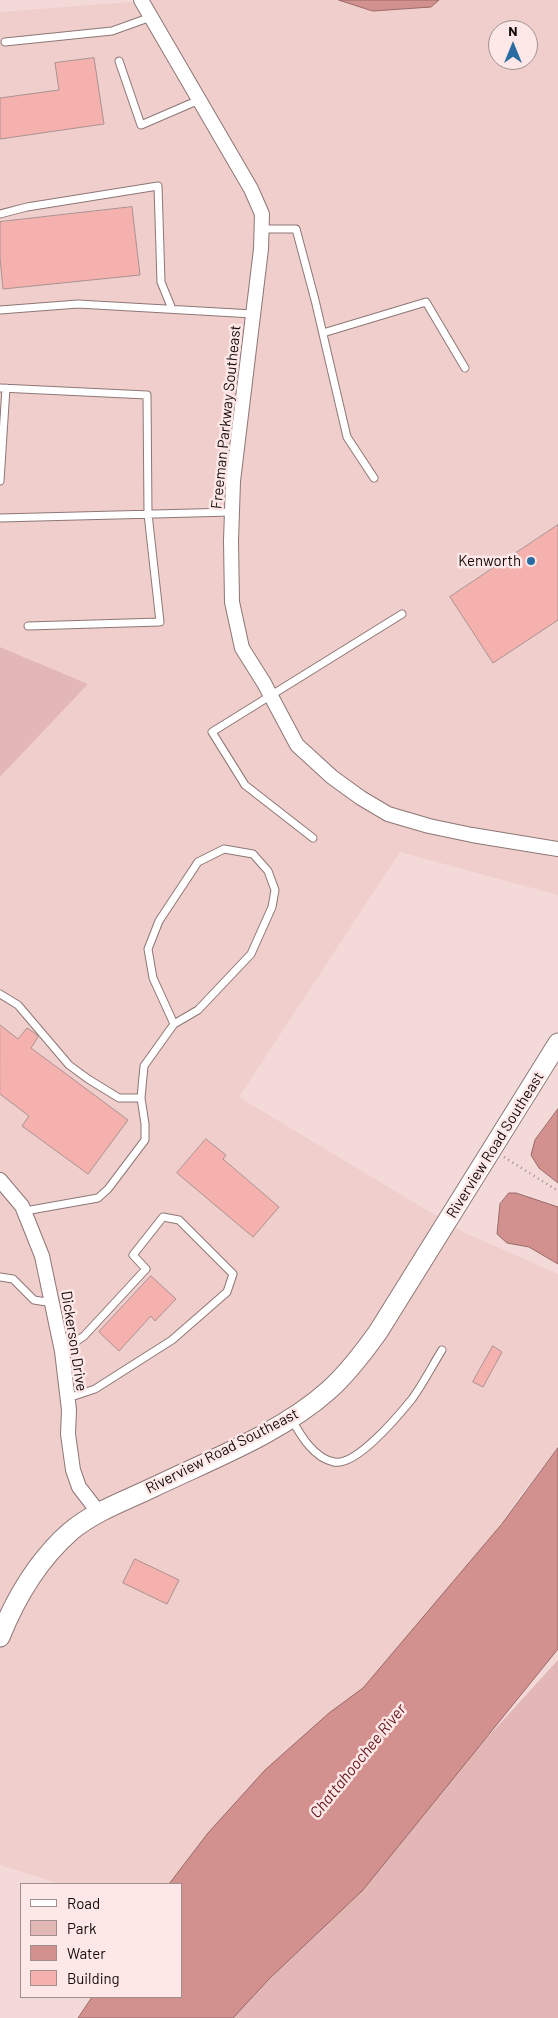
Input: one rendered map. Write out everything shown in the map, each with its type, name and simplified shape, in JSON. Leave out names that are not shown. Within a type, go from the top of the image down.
[{"type":"street","name":"Freeman Parkway Southeast","points":[[141,0],[251,189],[262,214],[248,369],[238,430],[232,512],[232,602],[242,648],[270,694],[297,745],[332,777],[388,814],[472,835],[558,849]]},
{"type":"street","name":"Riverview Road Southeast","points":[[0,1636],[8,1617],[32,1574],[51,1550],[72,1530],[99,1513],[238,1446],[290,1418],[329,1390],[356,1362],[378,1332],[558,1043]]},
{"type":"street","name":"Dickerson Drive","points":[[0,1180],[9,1188],[25,1211],[42,1256],[62,1351],[68,1398],[68,1434],[73,1470],[79,1487],[99,1513]]},
{"type":"lane","points":[[5,42],[112,31],[151,17]]},
{"type":"lane","points":[[119,61],[141,125],[200,100]]},
{"type":"lane","points":[[0,214],[27,207],[158,186],[161,282],[172,308]]},
{"type":"lane","points":[[261,229],[296,229],[347,437],[374,478]]},
{"type":"lane","points":[[323,333],[426,302],[464,368]]},
{"type":"lane","points":[[0,310],[78,304],[253,314]]},
{"type":"lane","points":[[0,482],[3,388],[147,394],[148,514],[160,622],[28,626]]},
{"type":"lane","points":[[0,518],[232,512]]},
{"type":"lane","points":[[313,838],[245,785],[212,732],[270,694],[402,614]]},
{"type":"lane","points":[[25,1211],[98,1198],[108,1189],[145,1140],[145,1124],[140,1098],[144,1066],[174,1024],[198,1010],[251,954],[272,907],[275,890],[268,871],[253,854],[224,849],[198,862],[159,921],[148,949],[153,978],[174,1024]]},
{"type":"lane","points":[[0,994],[18,1005],[69,1065],[119,1098],[140,1098]]},
{"type":"lane","points":[[62,1351],[84,1336],[146,1269],[133,1255],[163,1217],[179,1220],[232,1274],[227,1292],[172,1340],[95,1389],[68,1398]]},
{"type":"lane","points":[[0,1277],[13,1279],[34,1300],[53,1303]]},
{"type":"lane","points":[[290,1418],[303,1439],[320,1456],[335,1463],[348,1460],[374,1441],[412,1398],[442,1350]]},
{"type":"path","points":[[492,1150],[558,1191]]},
{"type":"shaded area","points":[[156,0],[558,0],[558,895],[400,852],[239,1097],[463,1232],[558,1274],[558,1447],[520,1496],[425,1633],[182,1883],[57,1883],[0,1865],[0,777],[88,684],[0,647],[0,12]]},
{"type":"green space","points":[[0,647],[88,684],[0,777]]},
{"type":"green space","points":[[558,1660],[558,2018],[231,2018]]},
{"type":"water","points":[[339,0],[439,0],[431,7],[373,11]]},
{"type":"water","points":[[558,1109],[558,1183],[539,1168],[531,1155],[535,1140]]},
{"type":"water","points":[[509,1193],[516,1193],[558,1207],[558,1264],[529,1247],[507,1243],[497,1234],[500,1204]]},
{"type":"water","name":"Chattahoochee River","points":[[558,1448],[558,1649],[363,1890],[270,1978],[233,2018],[78,2018],[91,1998],[182,1998],[182,1883],[170,1883],[208,1833],[265,1770],[329,1713],[363,1688],[501,1525]]},
{"type":"building","points":[[94,58],[104,124],[0,139],[0,98],[59,90],[55,63]]},
{"type":"building","points":[[132,207],[140,275],[3,289],[0,258],[0,222]]},
{"type":"building","name":"Kenworth","points":[[558,525],[558,620],[493,663],[450,597]]},
{"type":"building","points":[[0,1025],[18,1039],[27,1028],[36,1034],[38,1037],[31,1048],[128,1120],[88,1174],[22,1126],[29,1116],[0,1094]]},
{"type":"building","points":[[206,1139],[226,1155],[223,1159],[279,1207],[253,1237],[177,1173]]},
{"type":"building","points":[[151,1276],[176,1299],[155,1321],[151,1316],[119,1351],[99,1332]]},
{"type":"building","points":[[493,1346],[502,1352],[483,1387],[473,1382]]},
{"type":"building","points":[[135,1559],[179,1580],[167,1604],[123,1583]]},
{"type":"place","name":"Kenworth","points":[[531,561]]}]
